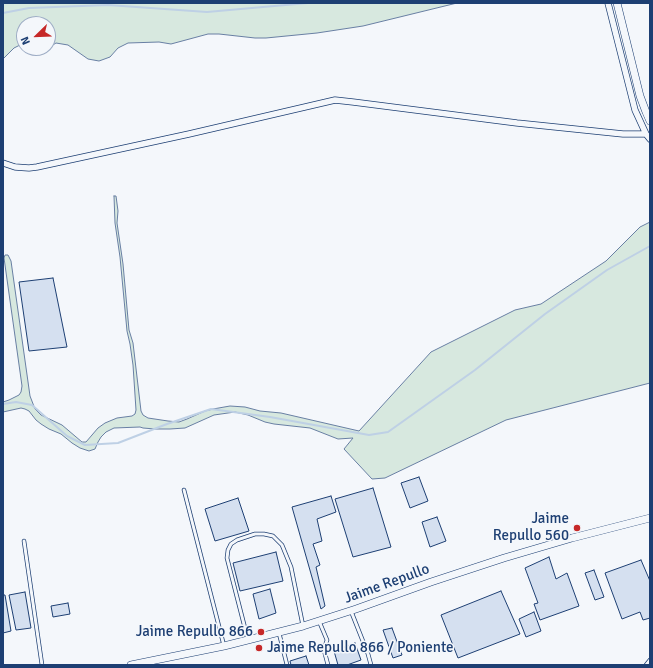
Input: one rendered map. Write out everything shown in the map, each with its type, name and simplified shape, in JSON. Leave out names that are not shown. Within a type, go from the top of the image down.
[{"type":"street","points":[[608,3],[635,110],[646,134],[650,139]]},
{"type":"street","points":[[617,3],[640,96],[650,120]]},
{"type":"street","points":[[3,163],[15,167],[37,167],[335,100],[517,123],[623,134],[646,134]]},
{"type":"street","name":"Jaime Repullo","points":[[131,665],[161,662],[279,633],[351,611],[518,553],[650,518]]},
{"type":"lane","points":[[184,490],[224,646]]},
{"type":"lane","points":[[248,641],[227,558],[228,550],[231,544],[236,540],[255,534],[273,536],[282,545],[291,567],[303,626]]},
{"type":"lane","points":[[24,541],[42,665]]},
{"type":"lane","points":[[351,611],[371,665]]},
{"type":"lane","points":[[319,621],[326,640],[324,650],[328,665]]},
{"type":"lane","points":[[279,633],[286,665]]},
{"type":"lane","points":[[646,665],[650,660]]},
{"type":"shaded area","points":[[3,3],[457,3],[363,26],[317,33],[266,38],[208,34],[171,44],[159,42],[128,43],[118,48],[110,57],[99,61],[88,59],[68,45],[56,43],[56,16],[16,16],[16,47],[3,59]]},
{"type":"shaded area","points":[[114,196],[116,196],[118,211],[117,223],[123,264],[129,330],[133,343],[141,411],[143,415],[148,418],[179,422],[205,411],[230,406],[281,413],[359,431],[431,352],[515,310],[541,304],[606,261],[640,227],[650,222],[650,383],[506,420],[385,478],[372,479],[344,449],[353,438],[338,439],[310,428],[274,424],[235,412],[214,415],[185,428],[114,428],[106,432],[101,437],[95,449],[89,451],[80,448],[61,434],[41,424],[29,411],[25,409],[21,408],[3,412],[3,402],[19,395],[22,386],[4,258],[5,255],[8,255],[11,261],[30,396],[35,409],[41,415],[62,425],[82,442],[86,442],[98,428],[105,423],[117,418],[132,416],[135,414],[136,410],[133,365],[127,331],[120,257],[115,223]]},
{"type":"building","points":[[53,278],[67,347],[29,351],[19,282]]},
{"type":"building","points":[[419,477],[428,501],[410,508],[401,483]]},
{"type":"building","points":[[373,488],[391,547],[353,557],[335,499]]},
{"type":"building","points":[[331,496],[336,512],[317,519],[322,541],[313,544],[320,565],[316,567],[325,606],[321,609],[292,507]]},
{"type":"building","points":[[238,498],[249,531],[215,541],[205,509]]},
{"type":"building","points":[[437,517],[446,541],[430,547],[422,522]]},
{"type":"building","points":[[276,552],[283,581],[240,591],[233,563]]},
{"type":"building","points":[[549,557],[556,579],[567,573],[579,606],[540,620],[534,604],[538,603],[525,568]]},
{"type":"building","points":[[641,560],[650,581],[650,618],[643,620],[640,612],[622,619],[605,573]]},
{"type":"building","points":[[594,570],[604,597],[595,600],[585,573]]},
{"type":"building","points":[[270,589],[276,613],[259,619],[253,594]]},
{"type":"building","points":[[501,591],[520,634],[458,658],[441,615]]},
{"type":"building","points":[[25,592],[31,628],[16,630],[9,595]]},
{"type":"building","points":[[3,595],[5,595],[11,631],[3,633]]},
{"type":"building","points":[[68,603],[70,614],[53,617],[51,606]]},
{"type":"building","points":[[534,612],[541,631],[526,637],[519,619]]},
{"type":"building","points":[[392,628],[402,655],[393,658],[383,630]]},
{"type":"building","points":[[355,643],[361,660],[347,665],[338,665],[334,651]]},
{"type":"building","points":[[306,656],[309,665],[291,665],[290,661]]},
{"type":"waterway","points":[[3,13],[29,8],[108,5],[207,12],[308,3]]},
{"type":"waterway","points":[[3,404],[16,402],[32,405],[67,436],[85,445],[118,443],[211,409],[270,417],[369,435],[388,432],[475,370],[545,314],[607,270],[650,246]]},
{"type":"place","name":"Jaime Repullo 560","points":[[577,528]]},
{"type":"place","name":"Jaime Repullo 866","points":[[261,632]]},
{"type":"place","name":"Jaime Repullo 866 / Poniente","points":[[259,648]]}]
